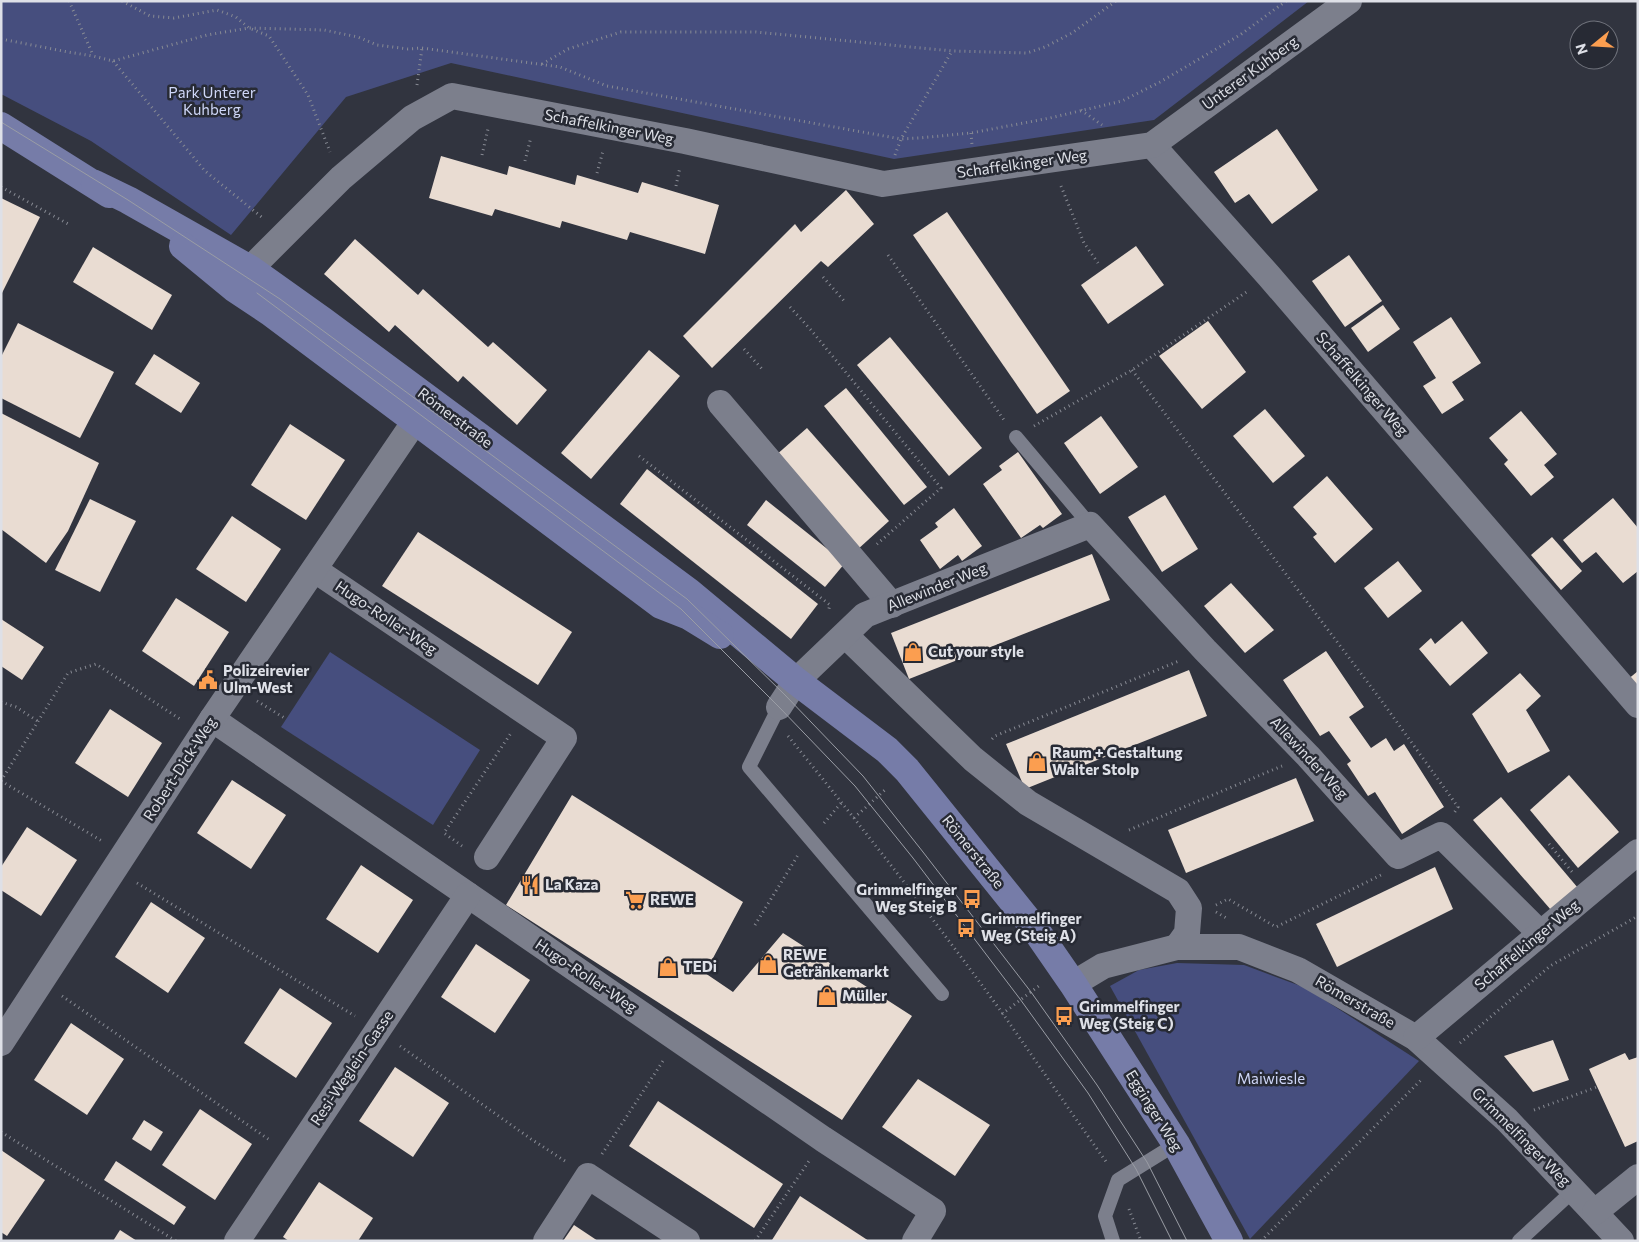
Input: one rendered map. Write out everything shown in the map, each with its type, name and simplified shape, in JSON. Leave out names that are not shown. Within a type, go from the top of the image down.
[{"type":"street","name":"Unterer Kuhberg","points":[[1152,145],[1348,1]]},
{"type":"street","name":"Schaffelkinger Weg","points":[[242,278],[341,178],[412,118],[452,96],[685,142],[883,184],[1152,145],[1269,276],[1638,705]]},
{"type":"street","name":"Römerstraße","points":[[1,126],[94,184],[128,200],[242,278],[430,399],[689,592],[796,681],[887,750],[907,770],[1035,929],[1068,977],[1177,947],[1239,947],[1298,970],[1416,1038]]},
{"type":"street","name":"Römerstraße","points":[[242,278],[270,312],[661,605],[689,616],[796,681]]},
{"type":"street","name":"Robert-Dick-Weg","points":[[1,1043],[208,726],[430,399]]},
{"type":"street","points":[[720,403],[892,604]]},
{"type":"street","name":"Allewinder Weg","points":[[796,681],[865,615],[1090,525],[1205,650],[1308,756],[1398,856]]},
{"type":"street","name":"Hugo-Roller-Weg","points":[[315,570],[564,738],[476,852]]},
{"type":"street","points":[[845,635],[973,759],[1028,803],[1178,890],[1189,908],[1187,933],[1177,947]]},
{"type":"street","points":[[776,712],[796,681]]},
{"type":"street","name":"Hugo-Roller-Weg","points":[[208,726],[468,895],[823,1139],[933,1212],[915,1241]]},
{"type":"street","points":[[1398,856],[1441,835],[1540,934]]},
{"type":"street","name":"Schaffelkinger Weg","points":[[1416,1038],[1638,852]]},
{"type":"street","name":"Resi-Weglein-Gasse","points":[[236,1241],[468,895]]},
{"type":"street","name":"Egginger Weg","points":[[1068,977],[1176,1144],[1229,1241]]},
{"type":"street","name":"Grimmelfinger Weg","points":[[1416,1038],[1508,1120],[1621,1241]]},
{"type":"street","points":[[546,1241],[588,1176],[687,1241]]},
{"type":"street","points":[[1595,1212],[1638,1176]]},
{"type":"lane","name":"Allewinder Weg","points":[[1016,437],[1090,525]]},
{"type":"lane","points":[[776,712],[749,767],[942,994]]},
{"type":"lane","points":[[1113,1241],[1105,1216],[1118,1180],[1176,1144]]},
{"type":"lane","points":[[1519,1241],[1574,1190]]},
{"type":"path","points":[[69,1],[93,56]]},
{"type":"path","points":[[122,1],[150,16],[174,18],[217,10],[236,17],[248,28],[268,36],[308,95],[341,178]]},
{"type":"path","points":[[541,64],[568,49],[621,32],[756,32],[981,53],[1027,53],[1072,33],[1116,1]]},
{"type":"path","points":[[1,39],[113,61],[207,34],[248,28],[324,30],[358,38],[377,45],[408,49],[422,48],[560,67],[607,86],[902,139],[972,134],[1122,101],[1160,82],[1240,35],[1286,1]]},
{"type":"path","points":[[883,184],[902,139],[952,50]]},
{"type":"path","points":[[113,61],[205,171],[285,236]]},
{"type":"path","points":[[1052,159],[1064,196],[1084,243],[1098,263]]},
{"type":"path","points":[[1,187],[70,225]]},
{"type":"path","points":[[888,255],[1016,437],[1132,370],[1269,276]]},
{"type":"path","points":[[823,277],[846,303]]},
{"type":"path","points":[[790,307],[941,488],[856,562]]},
{"type":"path","points":[[744,349],[762,370]]},
{"type":"path","points":[[1132,370],[1381,700],[1458,807],[1441,835]]},
{"type":"path","points":[[639,456],[830,605],[828,613]]},
{"type":"path","points":[[995,736],[1205,650]]},
{"type":"path","points":[[208,726],[96,664],[68,673],[1,781],[120,862],[378,1030],[531,1140],[562,1160]]},
{"type":"path","points":[[254,699],[286,720]]},
{"type":"path","points":[[1,702],[16,707],[39,722]]},
{"type":"path","points":[[476,852],[444,833],[525,712]]},
{"type":"path","points":[[776,712],[1002,1014],[1118,1180]]},
{"type":"path","points":[[1128,831],[1308,756]]},
{"type":"path","points":[[854,818],[907,770]]},
{"type":"path","points":[[834,810],[842,802]]},
{"type":"path","points":[[1549,844],[1589,892]]},
{"type":"path","points":[[1210,909],[1228,899],[1276,927],[1384,873],[1398,856]]},
{"type":"path","points":[[755,925],[769,903]]},
{"type":"path","points":[[1261,1241],[1440,1060],[1550,966],[1638,916]]},
{"type":"path","points":[[1002,1014],[1068,977]]},
{"type":"path","points":[[41,982],[293,1156]]},
{"type":"path","points":[[588,1176],[678,1040]]},
{"type":"path","points":[[1508,1120],[1597,1087]]},
{"type":"path","points":[[1,1132],[176,1241]]},
{"type":"path","points":[[755,1241],[823,1139]]},
{"type":"green space","name":"Park Unterer Kuhberg","points":[[1,1],[1309,1],[1154,120],[894,159],[451,63],[346,97],[231,235],[91,141],[1,94]]},
{"type":"green space","points":[[330,652],[480,750],[433,825],[281,727]]},
{"type":"green space","name":"Maiwiesle","points":[[1177,963],[1244,965],[1306,988],[1419,1061],[1250,1239],[1110,986],[1139,970]]},
{"type":"building","points":[[1277,129],[1318,190],[1272,224],[1249,194],[1235,203],[1214,172]]},
{"type":"building","points":[[441,156],[507,175],[509,166],[575,185],[577,175],[638,193],[642,182],[719,205],[705,254],[630,232],[627,240],[562,221],[560,228],[495,209],[492,216],[429,198]]},
{"type":"building","points":[[846,190],[874,224],[828,267],[821,261],[712,368],[683,336],[795,224],[801,232]]},
{"type":"building","points":[[1,198],[40,217],[1,295]]},
{"type":"building","points":[[947,212],[1070,391],[1037,414],[913,235]]},
{"type":"building","points":[[355,239],[418,295],[423,289],[488,347],[493,342],[547,390],[517,425],[463,376],[458,382],[395,325],[389,332],[324,274]]},
{"type":"building","points":[[1136,246],[1164,285],[1108,324],[1081,285]]},
{"type":"building","points":[[93,247],[172,295],[152,330],[73,282]]},
{"type":"building","points":[[1349,255],[1382,301],[1345,327],[1312,281]]},
{"type":"building","points":[[1383,305],[1400,329],[1368,352],[1351,328]]},
{"type":"building","points":[[1451,317],[1481,363],[1452,382],[1464,400],[1442,414],[1423,386],[1436,378],[1413,342]]},
{"type":"building","points":[[1208,321],[1246,372],[1202,409],[1159,356]]},
{"type":"building","points":[[18,323],[114,372],[80,438],[1,398],[1,357]]},
{"type":"building","points":[[890,337],[982,448],[949,476],[857,365]]},
{"type":"building","points":[[649,350],[680,376],[591,479],[561,453]]},
{"type":"building","points":[[154,354],[200,383],[181,413],[135,384]]},
{"type":"building","points":[[846,388],[927,487],[904,505],[824,406]]},
{"type":"building","points":[[1265,409],[1305,456],[1273,483],[1233,436]]},
{"type":"building","points":[[1521,411],[1557,454],[1544,465],[1554,477],[1531,496],[1504,464],[1508,460],[1489,438]]},
{"type":"building","points":[[1,413],[99,463],[68,531],[46,563],[1,529]]},
{"type":"building","points":[[1101,416],[1138,467],[1100,494],[1064,443]]},
{"type":"building","points":[[290,424],[345,460],[306,520],[251,485]]},
{"type":"building","points":[[807,428],[889,521],[857,550],[775,456]]},
{"type":"building","points":[[1018,452],[1062,514],[1043,528],[1040,525],[1021,538],[983,484],[1002,470],[999,466]]},
{"type":"building","points":[[647,469],[818,604],[791,639],[620,504]]},
{"type":"building","points":[[1327,476],[1373,529],[1335,563],[1313,537],[1317,534],[1293,507]]},
{"type":"building","points":[[1165,495],[1198,549],[1162,572],[1128,517]]},
{"type":"building","points":[[1613,498],[1638,528],[1638,571],[1623,583],[1596,552],[1582,563],[1563,540]]},
{"type":"building","points":[[90,499],[136,521],[100,592],[55,570]]},
{"type":"building","points":[[766,500],[845,563],[825,587],[747,525]]},
{"type":"building","points":[[954,508],[982,546],[962,561],[958,555],[940,569],[920,540],[938,527],[935,523]]},
{"type":"building","points":[[232,516],[281,549],[246,602],[196,569]]},
{"type":"building","points":[[418,532],[572,632],[538,685],[382,586]]},
{"type":"building","points":[[1552,537],[1582,571],[1561,590],[1531,555]]},
{"type":"building","points":[[1092,554],[1110,600],[909,679],[891,633]]},
{"type":"building","points":[[1398,561],[1422,591],[1388,618],[1364,588]]},
{"type":"building","points":[[1231,583],[1274,630],[1245,653],[1204,606]]},
{"type":"building","points":[[176,598],[229,632],[194,686],[142,651]]},
{"type":"building","points":[[1,619],[44,647],[22,680],[1,666]]},
{"type":"building","points":[[1462,621],[1488,653],[1450,686],[1419,649],[1431,638],[1435,644]]},
{"type":"building","points":[[1326,651],[1364,707],[1349,717],[1371,748],[1386,738],[1394,751],[1404,744],[1444,807],[1402,834],[1375,792],[1368,796],[1347,764],[1351,761],[1329,731],[1320,736],[1283,680]]},
{"type":"building","points":[[1189,670],[1207,716],[1025,789],[1006,744]]},
{"type":"building","points":[[1638,671],[1638,692],[1627,680]]},
{"type":"building","points":[[1520,673],[1541,696],[1526,710],[1550,751],[1508,773],[1472,714]]},
{"type":"building","points":[[110,709],[162,743],[128,797],[75,763]]},
{"type":"building","points":[[1569,775],[1619,832],[1578,868],[1530,810]]},
{"type":"building","points":[[1296,778],[1314,821],[1186,873],[1168,830]]},
{"type":"building","points":[[232,780],[286,815],[251,869],[197,833]]},
{"type":"building","points":[[572,795],[743,902],[705,973],[733,992],[783,933],[912,1016],[842,1120],[506,905]]},
{"type":"building","points":[[1501,797],[1578,888],[1551,910],[1473,820]]},
{"type":"building","points":[[27,827],[77,860],[41,916],[1,890],[1,867]]},
{"type":"building","points":[[361,865],[413,900],[378,953],[326,919]]},
{"type":"building","points":[[1435,867],[1453,909],[1337,967],[1316,924]]},
{"type":"building","points":[[151,902],[205,938],[168,993],[115,957]]},
{"type":"building","points":[[476,944],[530,980],[495,1033],[441,997]]},
{"type":"building","points":[[280,988],[332,1023],[296,1078],[244,1043]]},
{"type":"building","points":[[71,1023],[124,1059],[87,1115],[34,1080]]},
{"type":"building","points":[[1553,1040],[1569,1080],[1533,1092],[1504,1056]]},
{"type":"building","points":[[1625,1053],[1629,1060],[1638,1057],[1638,1141],[1625,1147],[1589,1069]]},
{"type":"building","points":[[395,1067],[449,1103],[413,1157],[359,1121]]},
{"type":"building","points":[[918,1079],[990,1125],[955,1176],[882,1127]]},
{"type":"building","points":[[658,1101],[783,1184],[754,1228],[629,1146]]},
{"type":"building","points":[[200,1109],[252,1144],[215,1200],[162,1165]]},
{"type":"building","points":[[144,1120],[163,1132],[151,1151],[132,1139]]},
{"type":"building","points":[[1,1150],[45,1180],[7,1236],[1,1232]]},
{"type":"building","points":[[116,1161],[186,1207],[174,1225],[104,1180]]},
{"type":"building","points":[[319,1182],[373,1218],[358,1241],[289,1241],[283,1237]]},
{"type":"building","points":[[800,1196],[869,1241],[773,1241]]},
{"type":"building","points":[[574,1225],[598,1241],[563,1241]]},
{"type":"building","points":[[120,1230],[137,1241],[113,1241]]},
{"type":"tram line","points":[[1,122],[128,200],[280,299],[687,599],[785,695],[863,776],[923,852],[1031,992],[1097,1085],[1147,1162],[1187,1241]]},
{"type":"tram line","points":[[257,293],[681,609],[779,707],[855,786],[913,858],[1020,999],[1088,1093],[1136,1169],[1172,1241]]},
{"type":"place","name":"Cut your style","points":[[913,652]]},
{"type":"place","name":"Polizeirevier Ulm-West","points":[[208,680]]},
{"type":"place","name":"Raum + Gestaltung Walter Stolp","points":[[1037,762]]},
{"type":"place","name":"La Kaza","points":[[530,885]]},
{"type":"place","name":"Grimmelfinger Weg Steig B","points":[[972,899]]},
{"type":"place","name":"REWE","points":[[635,900]]},
{"type":"place","name":"Grimmelfinger Weg (Steig A)","points":[[966,928]]},
{"type":"place","name":"REWE Getränkemarkt","points":[[768,964]]},
{"type":"place","name":"TEDi","points":[[668,967]]},
{"type":"place","name":"Müller","points":[[827,996]]},
{"type":"place","name":"Grimmelfinger Weg (Steig C)","points":[[1064,1016]]}]
